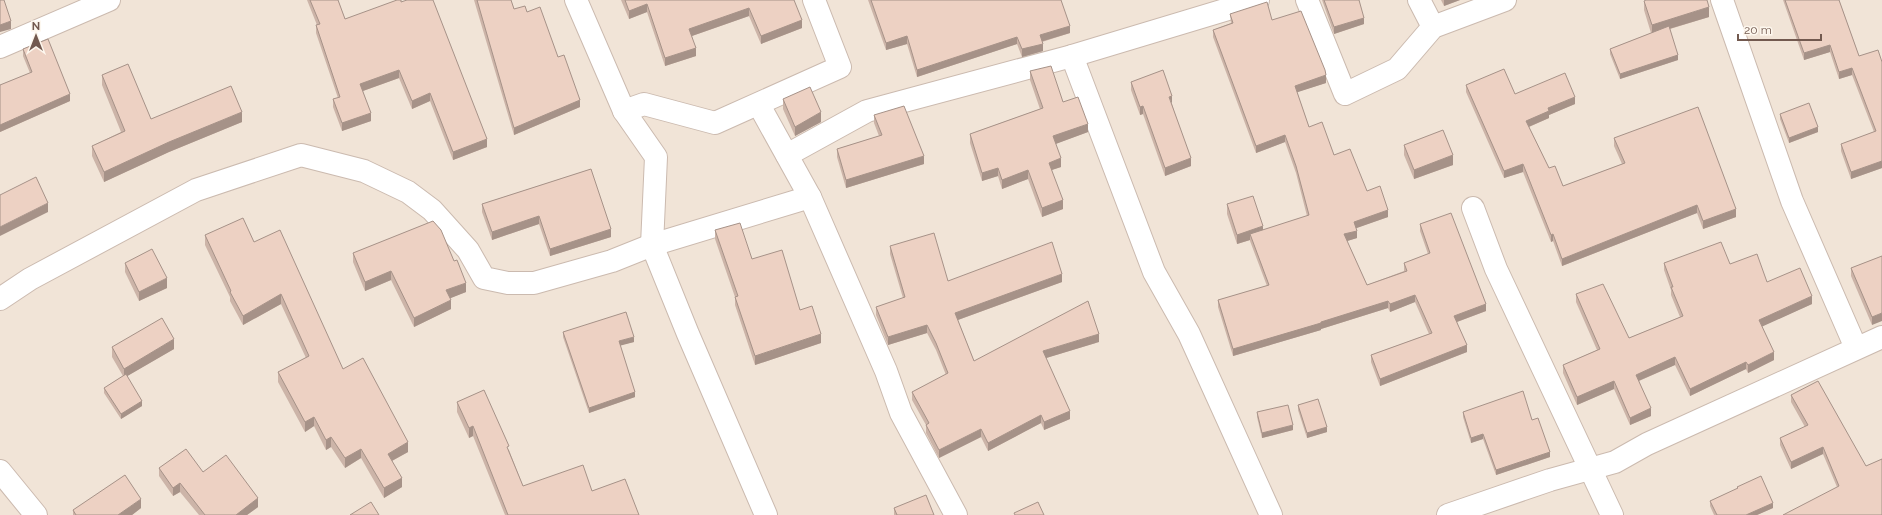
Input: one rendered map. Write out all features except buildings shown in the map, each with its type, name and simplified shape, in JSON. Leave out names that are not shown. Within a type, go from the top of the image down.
[{"type":"street","points":[[576,0],[624,111],[656,157],[652,244],[688,334],[766,515]]},
{"type":"street","points":[[624,111],[644,104],[715,123],[759,105],[840,66],[814,0]]},
{"type":"street","points":[[787,155],[867,111],[1072,56],[1258,0]]},
{"type":"street","points":[[1307,0],[1345,94],[1397,69],[1433,27],[1505,0]]},
{"type":"street","points":[[1419,0],[1433,27]]},
{"type":"street","points":[[1722,0],[1792,201],[1856,348]]},
{"type":"street","points":[[0,47],[105,1]]},
{"type":"street","points":[[1072,56],[1154,272],[1189,334],[1271,515]]},
{"type":"street","points":[[759,105],[810,197],[886,371],[901,413],[956,515]]},
{"type":"street","points":[[0,299],[30,279],[196,190],[301,155],[364,171],[408,192],[432,210],[463,244],[484,278],[508,283],[534,283],[612,261],[652,244],[810,197]]},
{"type":"street","points":[[1473,208],[1496,269],[1612,515]]},
{"type":"street","points":[[1448,515],[1550,480],[1615,462],[1647,444],[1882,337]]},
{"type":"street","points":[[0,471],[36,515]]},
{"type":"shaded area","points":[[0,0],[1882,0],[1882,515],[0,515]]}]
